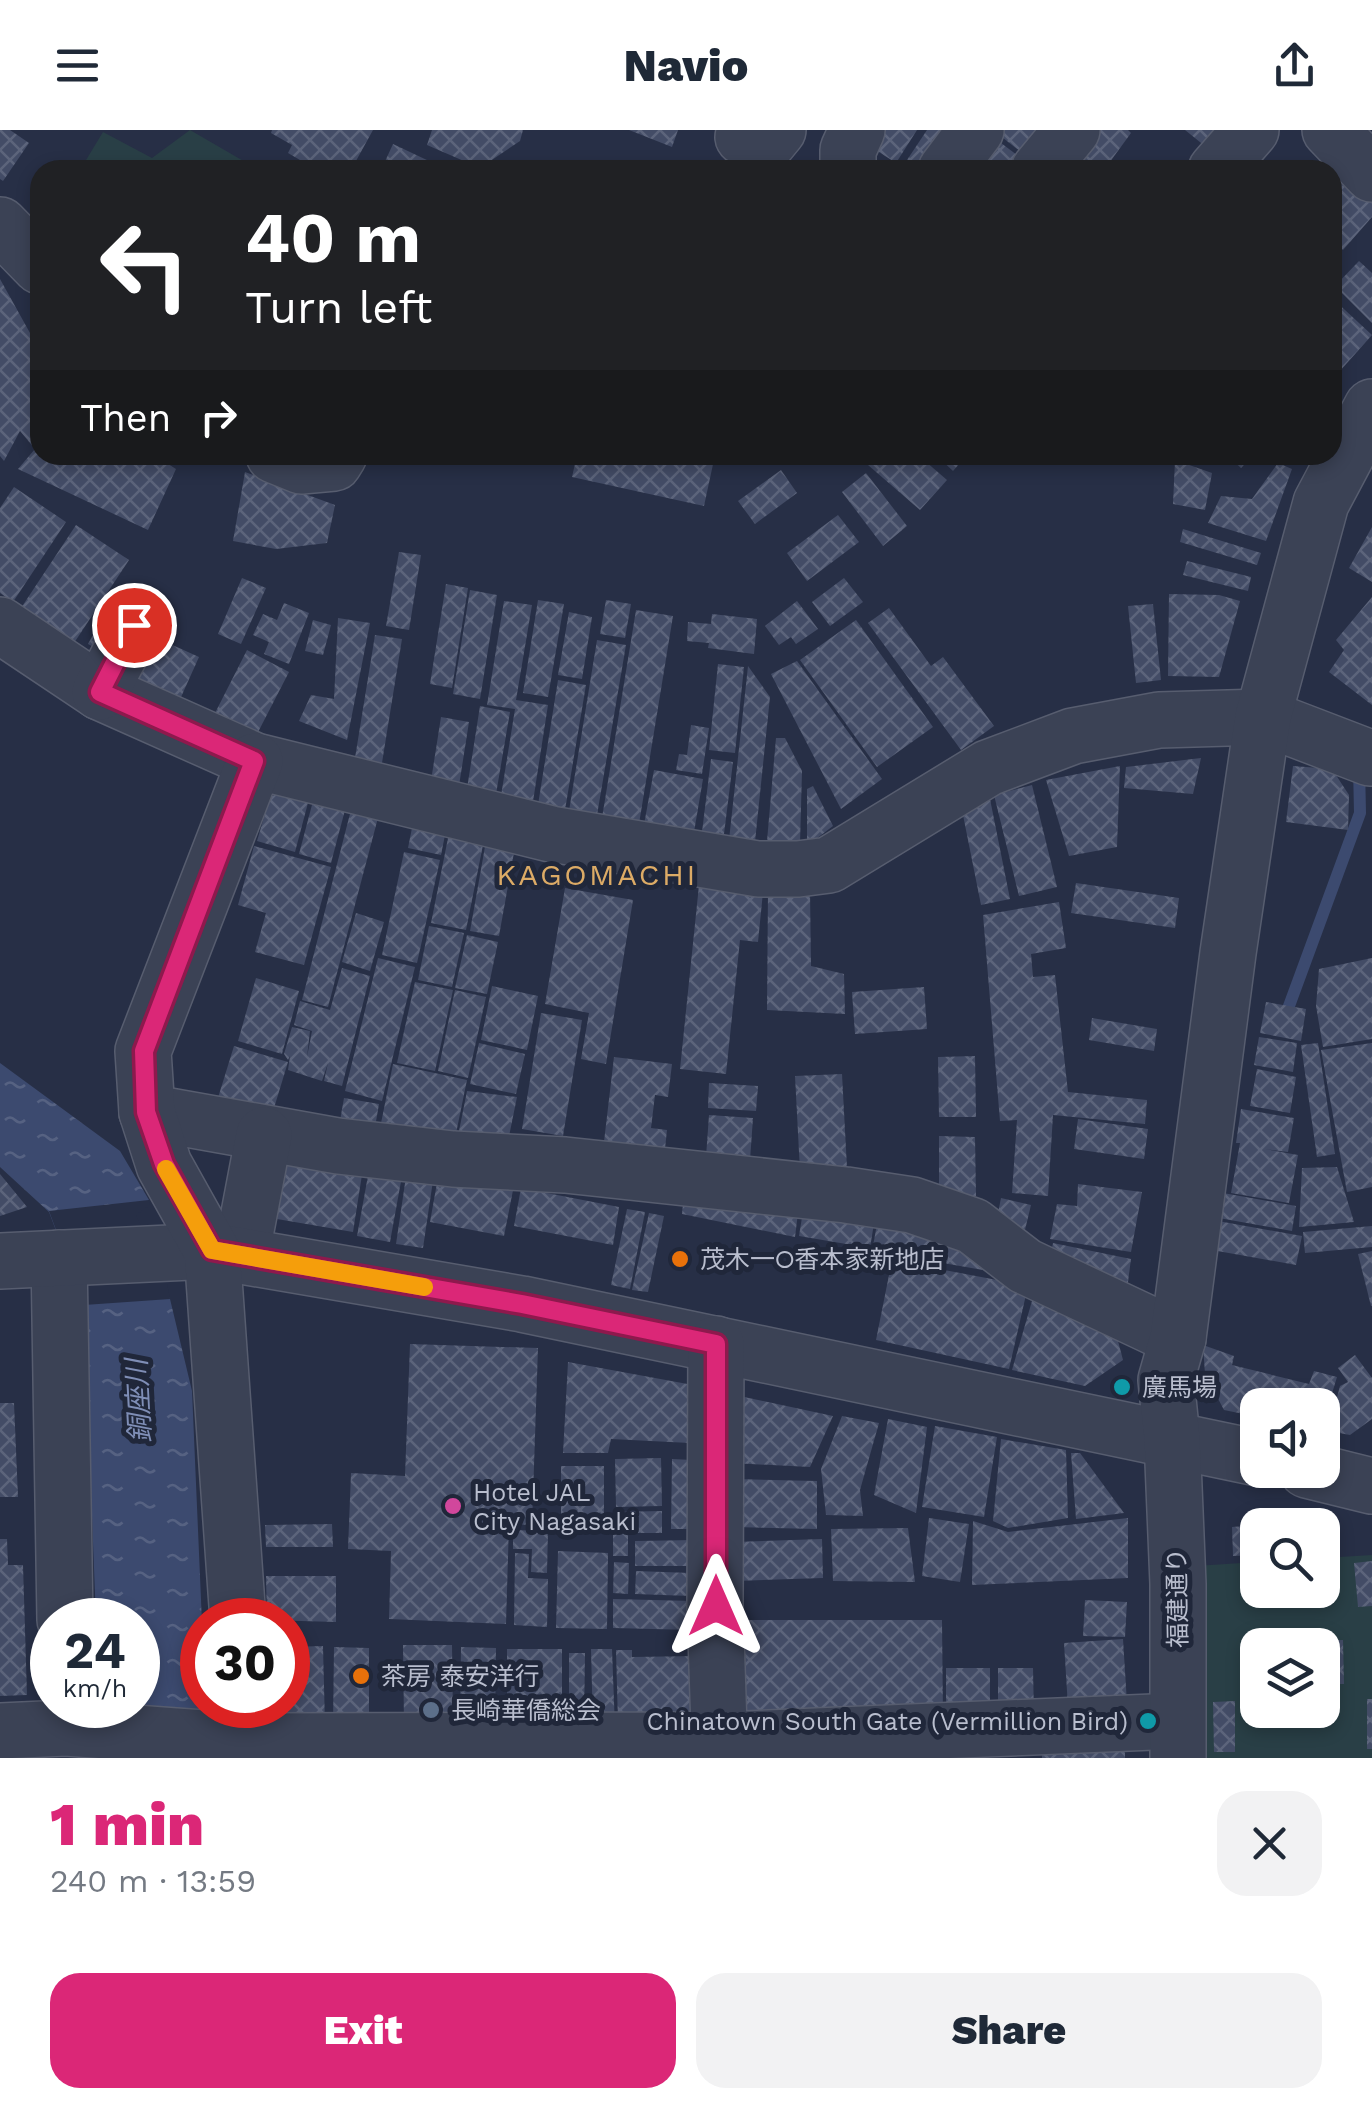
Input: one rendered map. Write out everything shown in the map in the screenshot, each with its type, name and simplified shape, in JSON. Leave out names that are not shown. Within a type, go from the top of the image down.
[{"type":"street","points":[[745,130],[744,137],[770,141],[778,130]]},
{"type":"street","points":[[848,160],[856,130]]},
{"type":"street","points":[[954,160],[976,130]]},
{"type":"street","points":[[1048,160],[1072,130]]},
{"type":"street","points":[[1224,160],[1250,130]]},
{"type":"street","points":[[1330,130],[1372,174]]},
{"type":"street","points":[[0,225],[30,256]]},
{"type":"street","name":"福建通り","points":[[1342,463],[1359,429]]},
{"type":"street","name":"福建通り","points":[[1178,1739],[1178,1584],[1166,1380],[1178,1338],[1228,952],[1264,717],[1321,504],[1341,465]]},
{"type":"street","points":[[100,692],[134,625]]},
{"type":"street","points":[[0,626],[100,692],[254,761],[551,834],[758,868],[829,865],[988,768],[1073,736],[1159,720],[1264,717],[1372,762]]},
{"type":"street","points":[[226,1253],[164,1164],[146,1112],[144,1051],[254,761]]},
{"type":"street","points":[[146,1112],[264,1135],[453,1159],[565,1165],[912,1205],[973,1226],[1025,1266],[1178,1338]]},
{"type":"street","points":[[237,1598],[226,1253],[264,1135]]},
{"type":"street","points":[[0,1261],[226,1253],[522,1304],[1240,1454]]},
{"type":"street","points":[[59,1258],[65,1598]]},
{"type":"street","points":[[716,1344],[720,1749]]},
{"type":"street","points":[[1340,1478],[1372,1486]]},
{"type":"street","points":[[0,1732],[67,1730],[720,1749],[1178,1739]]},
{"type":"shaded area","points":[[190,130],[242,160],[86,160],[103,132],[152,158]]},
{"type":"shaded area","points":[[1372,1555],[1372,1758],[1200,1758],[1195,1566],[1240,1563],[1240,1608],[1340,1608],[1340,1557]]},
{"type":"water","name":"銅座川","points":[[0,1063],[120,1151],[149,1200],[130,1214],[170,1299],[192,1391],[201,1598],[180,1598],[180,1728],[207,1728],[209,1758],[147,1728],[160,1728],[160,1598],[95,1598],[84,1305],[49,1212],[0,1167]]},
{"type":"pier","points":[[149,1200],[150,1205],[136,1215],[166,1278],[170,1299],[84,1305],[49,1211]]},
{"type":"building","points":[[0,130],[10,130],[29,143],[3,181],[0,179]]},
{"type":"building","points":[[373,130],[356,160],[300,160],[288,153],[292,145],[271,133]]},
{"type":"building","points":[[432,130],[523,130],[520,141],[492,160],[462,160],[427,145]]},
{"type":"building","points":[[629,130],[678,130],[672,147]]},
{"type":"building","points":[[873,130],[917,130],[898,160],[891,160],[865,143]]},
{"type":"building","points":[[927,130],[967,130],[939,160],[907,160]]},
{"type":"building","points":[[993,130],[1048,130],[1036,160]]},
{"type":"building","points":[[1087,130],[1131,133],[1111,160],[1065,159]]},
{"type":"building","points":[[1185,130],[1236,130],[1216,155]]},
{"type":"building","points":[[993,137],[1024,160],[980,160],[977,158]]},
{"type":"building","points":[[393,144],[427,160],[386,160]]},
{"type":"building","points":[[1342,176],[1372,203],[1372,217],[1343,250]]},
{"type":"building","points":[[1359,261],[1372,273],[1372,323],[1342,293],[1342,279]]},
{"type":"building","points":[[0,279],[30,333],[30,443],[20,431],[4,461],[0,456]]},
{"type":"building","points":[[1342,307],[1372,335],[1342,369]]},
{"type":"building","points":[[30,455],[30,465],[170,465],[176,469],[148,530],[18,469]]},
{"type":"building","points":[[575,465],[713,465],[704,506],[572,477]]},
{"type":"building","points":[[868,465],[930,465],[947,480],[920,510]]},
{"type":"building","points":[[1175,465],[1189,465],[1212,473],[1205,510],[1173,504]]},
{"type":"building","points":[[1277,465],[1292,469],[1266,541],[1208,523],[1221,496],[1252,499]]},
{"type":"building","points":[[781,470],[797,493],[755,524],[738,501]]},
{"type":"building","points":[[245,472],[335,505],[327,543],[276,549],[233,541]]},
{"type":"building","points":[[866,473],[907,526],[883,546],[842,492]]},
{"type":"building","points":[[14,487],[66,522],[13,602],[0,593],[0,508]]},
{"type":"building","points":[[838,515],[859,542],[807,581],[787,553]]},
{"type":"building","points":[[76,525],[129,560],[74,643],[21,608]]},
{"type":"building","points":[[1372,527],[1372,582],[1349,568]]},
{"type":"building","points":[[1183,529],[1261,553],[1257,565],[1180,542]]},
{"type":"building","points":[[399,552],[421,555],[409,630],[386,626]]},
{"type":"building","points":[[1187,561],[1251,577],[1248,591],[1183,575]]},
{"type":"building","points":[[242,578],[266,588],[241,644],[218,634]]},
{"type":"building","points":[[844,578],[863,602],[830,626],[812,602]]},
{"type":"building","points":[[446,584],[468,588],[452,688],[430,684]]},
{"type":"building","points":[[470,590],[497,595],[480,699],[453,694]]},
{"type":"building","points":[[1169,594],[1219,595],[1240,601],[1219,677],[1168,676]]},
{"type":"building","points":[[1372,597],[1372,705],[1329,672],[1344,650],[1336,640]]},
{"type":"building","points":[[538,600],[564,604],[548,697],[523,693]]},
{"type":"building","points":[[606,600],[631,604],[625,638],[600,634]]},
{"type":"building","points":[[504,601],[532,605],[516,700],[548,705],[532,808],[500,802],[515,709],[487,705]]},
{"type":"building","points":[[797,601],[818,629],[796,644],[791,637],[779,645],[765,626]]},
{"type":"building","points":[[284,603],[309,613],[289,664],[264,654],[269,642],[253,635],[263,614],[277,620]]},
{"type":"building","points":[[1153,604],[1161,680],[1136,683],[1128,606]]},
{"type":"building","points":[[889,608],[931,666],[943,657],[994,726],[961,750],[868,623]]},
{"type":"building","points":[[636,610],[673,616],[638,830],[601,824]]},
{"type":"building","points":[[569,612],[592,617],[582,679],[558,675]]},
{"type":"building","points":[[712,614],[757,619],[754,654],[687,641],[688,622],[711,624]]},
{"type":"building","points":[[104,615],[121,624],[104,653],[88,644]]},
{"type":"building","points":[[338,618],[370,623],[347,740],[299,721],[311,695],[334,699]]},
{"type":"building","points":[[313,620],[331,625],[323,655],[305,651]]},
{"type":"building","points":[[856,620],[933,727],[877,767],[800,660]]},
{"type":"building","points":[[375,635],[402,639],[381,769],[354,764]]},
{"type":"building","points":[[157,638],[199,657],[177,706],[135,687]]},
{"type":"building","points":[[597,640],[626,645],[596,821],[568,817]]},
{"type":"building","points":[[247,650],[289,672],[256,736],[214,715]]},
{"type":"building","points":[[797,661],[882,779],[841,809],[771,674]]},
{"type":"building","points":[[718,664],[744,667],[735,753],[709,750]]},
{"type":"building","points":[[748,666],[770,697],[755,842],[729,840]]},
{"type":"building","points":[[558,680],[586,685],[564,816],[537,811]]},
{"type":"building","points":[[480,706],[510,712],[495,800],[466,795]]},
{"type":"building","points":[[441,717],[469,722],[458,792],[430,787]]},
{"type":"building","points":[[691,725],[709,728],[702,774],[676,770],[679,754],[687,755]]},
{"type":"building","points":[[776,738],[785,738],[802,771],[800,844],[767,841]]},
{"type":"building","points":[[1201,758],[1193,794],[1124,788],[1126,767]]},
{"type":"building","points":[[711,759],[733,762],[724,834],[702,832]]},
{"type":"building","points":[[1120,766],[1117,847],[1069,856],[1046,780]]},
{"type":"building","points":[[1293,766],[1332,769],[1349,795],[1348,830],[1286,822]]},
{"type":"building","points":[[654,770],[703,779],[693,838],[643,830]]},
{"type":"building","points":[[1032,785],[1057,887],[1019,896],[994,795]]},
{"type":"building","points":[[813,786],[833,826],[816,839],[807,839],[807,789]]},
{"type":"building","points":[[281,792],[309,799],[295,852],[257,841],[270,797]]},
{"type":"building","points":[[990,799],[1010,899],[981,905],[961,805]]},
{"type":"building","points":[[313,801],[345,810],[331,863],[299,854]]},
{"type":"building","points":[[352,806],[379,814],[328,1007],[302,1000]]},
{"type":"building","points":[[413,823],[446,830],[441,855],[408,848]]},
{"type":"building","points":[[449,833],[484,840],[466,930],[431,923]]},
{"type":"building","points":[[486,841],[515,847],[499,936],[470,931]]},
{"type":"building","points":[[254,846],[331,867],[304,965],[255,952],[266,913],[238,905]]},
{"type":"building","points":[[404,852],[440,860],[417,963],[382,955]]},
{"type":"building","points":[[1076,883],[1179,898],[1175,928],[1071,913]]},
{"type":"building","points":[[699,885],[763,892],[758,942],[740,940],[726,1074],[680,1069]]},
{"type":"building","points":[[565,888],[633,900],[606,1064],[581,1059],[589,1013],[545,1004]]},
{"type":"building","points":[[768,890],[810,891],[811,966],[844,974],[845,1014],[767,1010]]},
{"type":"building","points":[[1059,902],[1066,948],[1031,954],[1033,977],[1055,975],[1068,1092],[1147,1100],[1145,1124],[1053,1115],[1048,1196],[1012,1193],[1017,1120],[1000,1121],[983,915]]},
{"type":"building","points":[[356,913],[384,922],[370,971],[342,962]]},
{"type":"building","points":[[429,926],[464,933],[452,987],[418,980]]},
{"type":"building","points":[[467,935],[498,942],[487,994],[455,988]]},
{"type":"building","points":[[378,958],[415,967],[382,1101],[345,1091]]},
{"type":"building","points":[[1372,958],[1372,1039],[1323,1047],[1316,1006],[1319,969]]},
{"type":"building","points":[[342,968],[370,976],[342,1086],[324,1081],[328,1063],[322,1081],[288,1070],[290,1056],[288,1060],[284,1054],[292,1027],[310,1031],[307,1057],[312,1031],[294,1025],[300,1001],[330,1010]]},
{"type":"building","points":[[256,978],[299,991],[282,1054],[238,1041]]},
{"type":"building","points":[[415,982],[453,990],[435,1071],[397,1063]]},
{"type":"building","points":[[492,986],[538,996],[527,1050],[481,1040]]},
{"type":"building","points":[[924,987],[927,1029],[855,1034],[852,992]]},
{"type":"building","points":[[455,990],[486,997],[468,1078],[438,1071]]},
{"type":"building","points":[[1266,1002],[1306,1009],[1301,1041],[1260,1033]]},
{"type":"building","points":[[541,1013],[582,1020],[563,1136],[522,1129]]},
{"type":"building","points":[[1092,1018],[1157,1029],[1154,1051],[1089,1040]]},
{"type":"building","points":[[1259,1037],[1297,1043],[1293,1072],[1254,1065]]},
{"type":"building","points":[[479,1043],[525,1054],[516,1094],[470,1084]]},
{"type":"building","points":[[1318,1043],[1335,1154],[1317,1157],[1301,1045]]},
{"type":"building","points":[[1372,1043],[1372,1187],[1347,1192],[1321,1050]]},
{"type":"building","points":[[234,1046],[288,1062],[271,1118],[217,1101]]},
{"type":"building","points":[[975,1056],[976,1117],[939,1117],[938,1057]]},
{"type":"building","points":[[614,1057],[672,1064],[668,1097],[655,1095],[651,1128],[667,1130],[664,1158],[603,1150]]},
{"type":"building","points":[[393,1064],[467,1080],[453,1148],[378,1138]]},
{"type":"building","points":[[1257,1069],[1296,1077],[1290,1113],[1250,1106]]},
{"type":"building","points":[[842,1074],[847,1168],[800,1171],[795,1076]]},
{"type":"building","points":[[709,1083],[758,1086],[756,1111],[708,1108]]},
{"type":"building","points":[[467,1091],[517,1097],[506,1151],[456,1146]]},
{"type":"building","points":[[344,1098],[379,1104],[373,1139],[338,1132]]},
{"type":"building","points":[[1241,1109],[1294,1118],[1288,1152],[1265,1149],[1298,1155],[1289,1203],[1231,1193],[1240,1143],[1236,1143]]},
{"type":"building","points":[[709,1115],[753,1118],[750,1160],[706,1157]]},
{"type":"building","points":[[1078,1119],[1148,1129],[1144,1159],[1074,1149]]},
{"type":"building","points":[[939,1136],[975,1137],[976,1196],[939,1196]]},
{"type":"building","points":[[288,1150],[364,1162],[353,1232],[277,1219]]},
{"type":"building","points":[[371,1159],[404,1165],[390,1242],[357,1236]]},
{"type":"building","points":[[408,1163],[435,1167],[423,1248],[396,1244]]},
{"type":"building","points":[[440,1166],[515,1180],[504,1236],[430,1222]]},
{"type":"building","points":[[1337,1167],[1354,1222],[1299,1227],[1302,1168]]},
{"type":"building","points":[[0,1174],[27,1207],[0,1216]]},
{"type":"building","points":[[1078,1184],[1142,1192],[1131,1252],[1050,1239],[1057,1204],[1077,1206]]},
{"type":"building","points":[[521,1188],[619,1207],[613,1245],[514,1226]]},
{"type":"building","points":[[1223,1193],[1296,1206],[1292,1231],[1219,1218]]},
{"type":"building","points":[[684,1194],[799,1205],[795,1237],[682,1214]]},
{"type":"building","points":[[1001,1198],[1031,1205],[1024,1234],[997,1218]]},
{"type":"building","points":[[804,1205],[875,1217],[870,1248],[799,1236]]},
{"type":"building","points":[[627,1209],[645,1212],[630,1289],[611,1285]]},
{"type":"building","points":[[649,1213],[664,1216],[648,1292],[632,1290]]},
{"type":"building","points":[[878,1218],[936,1228],[930,1263],[872,1252]]},
{"type":"building","points":[[1218,1221],[1302,1236],[1296,1265],[1212,1250]]},
{"type":"building","points":[[1372,1226],[1372,1247],[1305,1253],[1303,1232]]},
{"type":"building","points":[[942,1232],[1006,1274],[937,1262]]},
{"type":"building","points":[[1053,1243],[1131,1259],[1126,1297],[1050,1257]]},
{"type":"building","points":[[1372,1251],[1372,1306],[1371,1306],[1358,1254]]},
{"type":"building","points":[[892,1260],[1028,1286],[1009,1369],[876,1340]]},
{"type":"building","points":[[1034,1294],[1118,1341],[1123,1360],[1085,1386],[1012,1370]]},
{"type":"building","points":[[410,1344],[538,1348],[532,1525],[509,1524],[506,1624],[389,1619],[391,1551],[348,1549],[351,1473],[405,1476]]},
{"type":"building","points":[[1203,1345],[1234,1356],[1232,1365],[1309,1384],[1314,1371],[1337,1377],[1334,1388],[1240,1388],[1240,1413],[1224,1410],[1205,1374]]},
{"type":"building","points":[[1355,1355],[1372,1378],[1372,1419],[1350,1435],[1340,1433],[1339,1388],[1348,1382],[1338,1368]]},
{"type":"building","points":[[568,1362],[693,1385],[690,1443],[611,1439],[608,1453],[563,1453]]},
{"type":"building","points":[[730,1394],[833,1416],[810,1467],[732,1463]]},
{"type":"building","points":[[0,1403],[14,1403],[18,1497],[0,1497]]},
{"type":"building","points":[[842,1416],[879,1423],[860,1490],[863,1516],[826,1515],[821,1469]]},
{"type":"building","points":[[888,1419],[927,1427],[916,1513],[874,1495]]},
{"type":"building","points":[[935,1426],[997,1437],[984,1517],[922,1507]]},
{"type":"building","points":[[1001,1439],[1066,1450],[1068,1518],[1008,1528],[993,1521]]},
{"type":"building","points":[[1071,1453],[1080,1453],[1124,1513],[1076,1519]]},
{"type":"building","points":[[661,1458],[662,1506],[616,1507],[615,1459]]},
{"type":"building","points":[[672,1459],[692,1460],[691,1529],[671,1529]]},
{"type":"building","points":[[561,1466],[604,1466],[604,1533],[561,1533]]},
{"type":"building","points":[[734,1479],[817,1481],[817,1529],[733,1527]]},
{"type":"building","points":[[662,1511],[662,1533],[628,1533],[628,1556],[613,1556],[613,1512]]},
{"type":"building","points":[[929,1518],[969,1524],[960,1582],[922,1576]]},
{"type":"building","points":[[1128,1518],[1128,1578],[972,1585],[973,1521],[1008,1532]]},
{"type":"building","points":[[332,1524],[333,1547],[266,1547],[265,1525]]},
{"type":"building","points":[[1240,1526],[1240,1556],[1233,1556],[1232,1527]]},
{"type":"building","points":[[908,1528],[915,1582],[833,1581],[831,1529]]},
{"type":"building","points":[[513,1530],[548,1531],[547,1573],[531,1572],[532,1549],[513,1549]]},
{"type":"building","points":[[0,1539],[7,1539],[8,1565],[23,1565],[27,1695],[0,1696]]},
{"type":"building","points":[[822,1539],[823,1578],[735,1581],[734,1542]]},
{"type":"building","points":[[695,1540],[694,1566],[635,1566],[635,1541]]},
{"type":"building","points":[[558,1551],[608,1553],[607,1629],[556,1628]]},
{"type":"building","points":[[515,1553],[529,1554],[528,1578],[548,1579],[547,1627],[514,1625]]},
{"type":"building","points":[[1372,1561],[1372,1606],[1358,1607],[1354,1563]]},
{"type":"building","points":[[614,1562],[629,1563],[628,1594],[613,1593]]},
{"type":"building","points":[[636,1571],[691,1573],[690,1596],[635,1594]]},
{"type":"building","points":[[266,1576],[336,1576],[336,1622],[310,1621],[310,1598],[266,1598]]},
{"type":"building","points":[[613,1599],[693,1601],[692,1630],[613,1628]]},
{"type":"building","points":[[1085,1600],[1127,1602],[1125,1637],[1083,1636]]},
{"type":"building","points":[[745,1620],[942,1620],[943,1718],[745,1718]]},
{"type":"building","points":[[1123,1639],[1127,1703],[1068,1707],[1064,1643]]},
{"type":"building","points":[[1343,1640],[1344,1684],[1340,1684]]},
{"type":"building","points":[[403,1645],[452,1645],[453,1724],[404,1724]]},
{"type":"building","points":[[310,1646],[323,1646],[325,1725],[310,1725]]},
{"type":"building","points":[[334,1647],[369,1648],[369,1725],[333,1725]]},
{"type":"building","points":[[461,1647],[496,1648],[495,1718],[460,1717]]},
{"type":"building","points":[[507,1649],[562,1649],[562,1723],[507,1723]]},
{"type":"building","points":[[591,1649],[612,1649],[615,1728],[593,1729]]},
{"type":"building","points":[[616,1650],[632,1650],[632,1657],[695,1656],[697,1722],[618,1724]]},
{"type":"building","points":[[569,1653],[585,1653],[584,1725],[569,1724]]},
{"type":"building","points":[[946,1668],[990,1668],[990,1717],[946,1717]]},
{"type":"building","points":[[998,1668],[1033,1668],[1034,1716],[998,1716]]},
{"type":"building","points":[[1367,1699],[1372,1699],[1372,1749],[1367,1749]]},
{"type":"building","points":[[1235,1701],[1235,1752],[1214,1752],[1213,1702]]},
{"type":"building","points":[[1125,1747],[1125,1758],[1042,1758],[1042,1751]]},
{"type":"waterway","points":[[1289,1006],[1360,813],[1359,766]]},
{"type":"slow traffic","points":[[166,1169],[212,1250],[424,1287]]},
{"type":"place","name":"茂木一○香本家新地店","points":[[680,1259]]},
{"type":"place","name":"廣馬場","points":[[1122,1387]]},
{"type":"place","name":"Hotel JAL City Nagasaki","points":[[453,1506]]},
{"type":"place","name":"茶房 泰安洋行","points":[[361,1676]]},
{"type":"place","name":"長崎華僑総会","points":[[431,1710]]},
{"type":"place","name":"Chinatown South Gate (Vermillion Bird)","points":[[1148,1721]]},
{"type":"district","name":"KAGOMACHI","points":[[597,875]]},
{"type":"route","points":[[134,625],[100,692],[254,761],[144,1051],[146,1112],[164,1164],[212,1250],[522,1304],[716,1344],[716,1606]]}]
